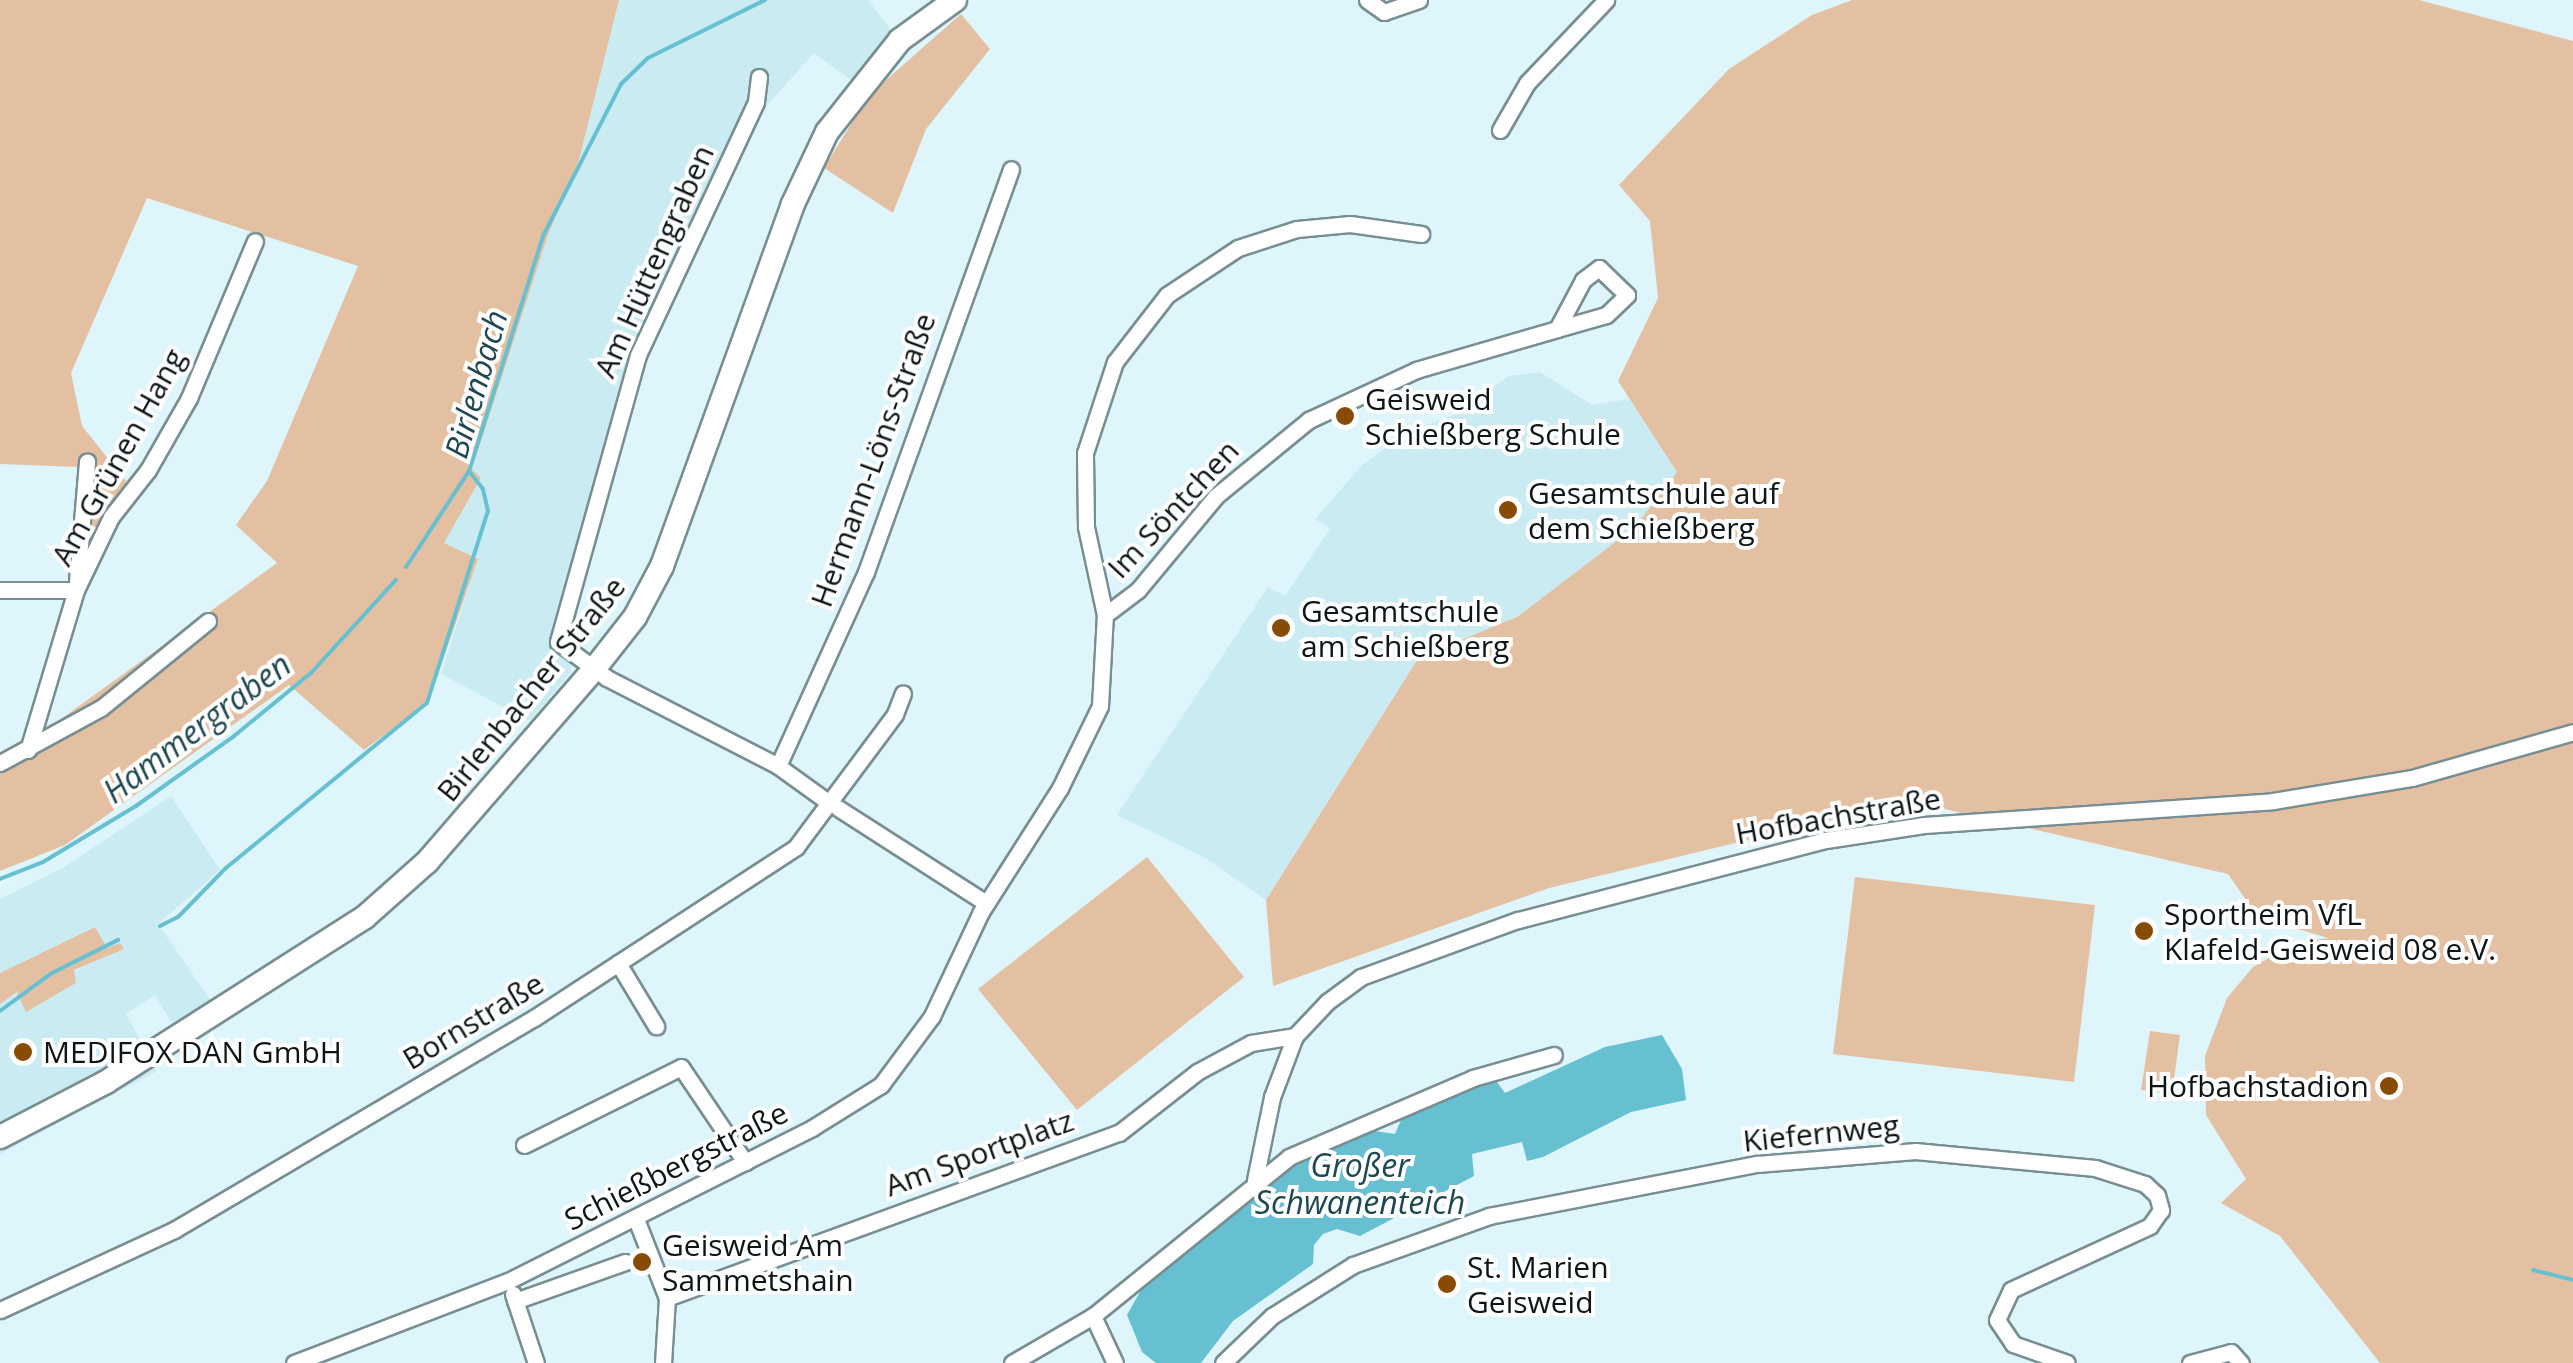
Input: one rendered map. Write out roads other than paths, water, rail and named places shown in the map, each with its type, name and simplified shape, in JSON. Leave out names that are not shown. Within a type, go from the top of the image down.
[{"type":"main road","name":"Birlenbacher Straße","points":[[0,1137],[106,1082],[365,917],[427,862],[595,668],[635,616],[662,566],[792,206],[827,132],[900,40],[955,0]]},
{"type":"street","points":[[1368,0],[1384,12],[1419,0]]},
{"type":"street","points":[[1500,130],[1520,112],[1527,83],[1606,0]]},
{"type":"street","name":"Am Hüttengraben","points":[[595,668],[558,642],[638,354],[756,102],[759,77]]},
{"type":"street","name":"Hermann-Löns-Straße","points":[[778,766],[866,572],[1010,169]]},
{"type":"street","name":"Schießbergstraße","points":[[294,1363],[508,1281],[745,1162],[881,1085],[932,1016],[986,903],[1092,729],[1105,676],[1105,615],[1086,526],[1085,453],[1098,400],[1139,325],[1166,296],[1238,248],[1297,229],[1350,224],[1421,234]]},
{"type":"street","name":"Am Grünen Hang","points":[[76,590],[110,517],[148,470],[189,398],[255,241]]},
{"type":"street","name":"Im Söntchen","points":[[1105,615],[1138,590],[1216,496],[1309,420],[1398,377],[1557,330],[1606,314],[1627,295],[1599,268],[1583,280],[1557,330]]},
{"type":"street","name":"Am Grünen Hang","points":[[76,590],[88,461]]},
{"type":"street","name":"Am Grünen Hang","points":[[0,590],[76,590]]},
{"type":"street","points":[[28,750],[76,590]]},
{"type":"street","points":[[0,764],[112,700],[208,620]]},
{"type":"street","points":[[595,668],[778,766],[986,903]]},
{"type":"street","name":"Bornstraße","points":[[0,1310],[174,1230],[618,962],[796,846],[833,805],[896,714],[903,693]]},
{"type":"street","name":"Hofbachstraße","points":[[1255,1180],[1272,1097],[1295,1036],[1361,977],[1518,920],[1826,840],[1924,825],[2224,807],[2325,794],[2472,763],[2573,732]]},
{"type":"street","points":[[618,962],[656,1026]]},
{"type":"street","name":"Am Sportplatz","points":[[667,1298],[1119,1132],[1197,1072],[1251,1042],[1295,1036]]},
{"type":"street","points":[[1012,1363],[1093,1316],[1255,1180],[1313,1141],[1473,1078],[1554,1056]]},
{"type":"street","points":[[524,1145],[681,1067],[745,1162]]},
{"type":"street","name":"Kiefernweg","points":[[1223,1363],[1272,1316],[1353,1265],[1488,1216],[1757,1164],[1915,1151],[2095,1168],[2145,1184],[2161,1210],[2150,1226],[2011,1290],[1997,1320],[2013,1344],[2067,1363]]},
{"type":"street","points":[[636,1218],[667,1298],[663,1363]]},
{"type":"street","points":[[515,1301],[626,1262]]},
{"type":"street","points":[[508,1281],[536,1363]]},
{"type":"street","points":[[1093,1316],[1115,1363]]},
{"type":"street","points":[[2190,1363],[2231,1352],[2241,1363]]},
{"type":"water","name":"Großer Schwanenteich","points":[[1662,1035],[1682,1069],[1686,1100],[1631,1112],[1543,1157],[1527,1161],[1522,1142],[1472,1154],[1474,1176],[1360,1236],[1337,1229],[1323,1234],[1314,1245],[1313,1264],[1233,1321],[1201,1363],[1156,1363],[1142,1352],[1127,1315],[1141,1290],[1289,1168],[1368,1130],[1395,1134],[1404,1113],[1467,1088],[1497,1082],[1505,1093],[1605,1047]]},
{"type":"waterway","name":"Birlenbach","points":[[160,926],[178,917],[226,868],[427,703],[488,511],[483,489],[469,471],[543,236],[621,84],[648,58],[765,0]]},
{"type":"waterway","name":"Hammergraben","points":[[406,567],[469,471]]},
{"type":"waterway","name":"Hammergraben","points":[[0,879],[43,862],[136,806],[234,736],[311,673],[396,580]]},
{"type":"waterway","name":"Birlenbach","points":[[0,1011],[52,973],[118,940]]},
{"type":"waterway","points":[[2533,1270],[2573,1280]]},
{"type":"place","name":"Geisweid Schießberg Schule","points":[[1345,416]]},
{"type":"place","name":"Gesamtschule auf dem Schießberg","points":[[1508,510]]},
{"type":"place","name":"Gesamtschule am Schießberg","points":[[1281,628]]},
{"type":"place","name":"Sportheim VfL Klafeld-Geisweid 08 e.V.","points":[[2144,931]]},
{"type":"place","name":"MEDIFOX DAN GmbH","points":[[23,1052]]},
{"type":"place","name":"Hofbachstadion","points":[[2389,1086]]},
{"type":"place","name":"Geisweid Am Sammetshain","points":[[642,1262]]},
{"type":"place","name":"St. Marien Geisweid","points":[[1447,1284]]}]
